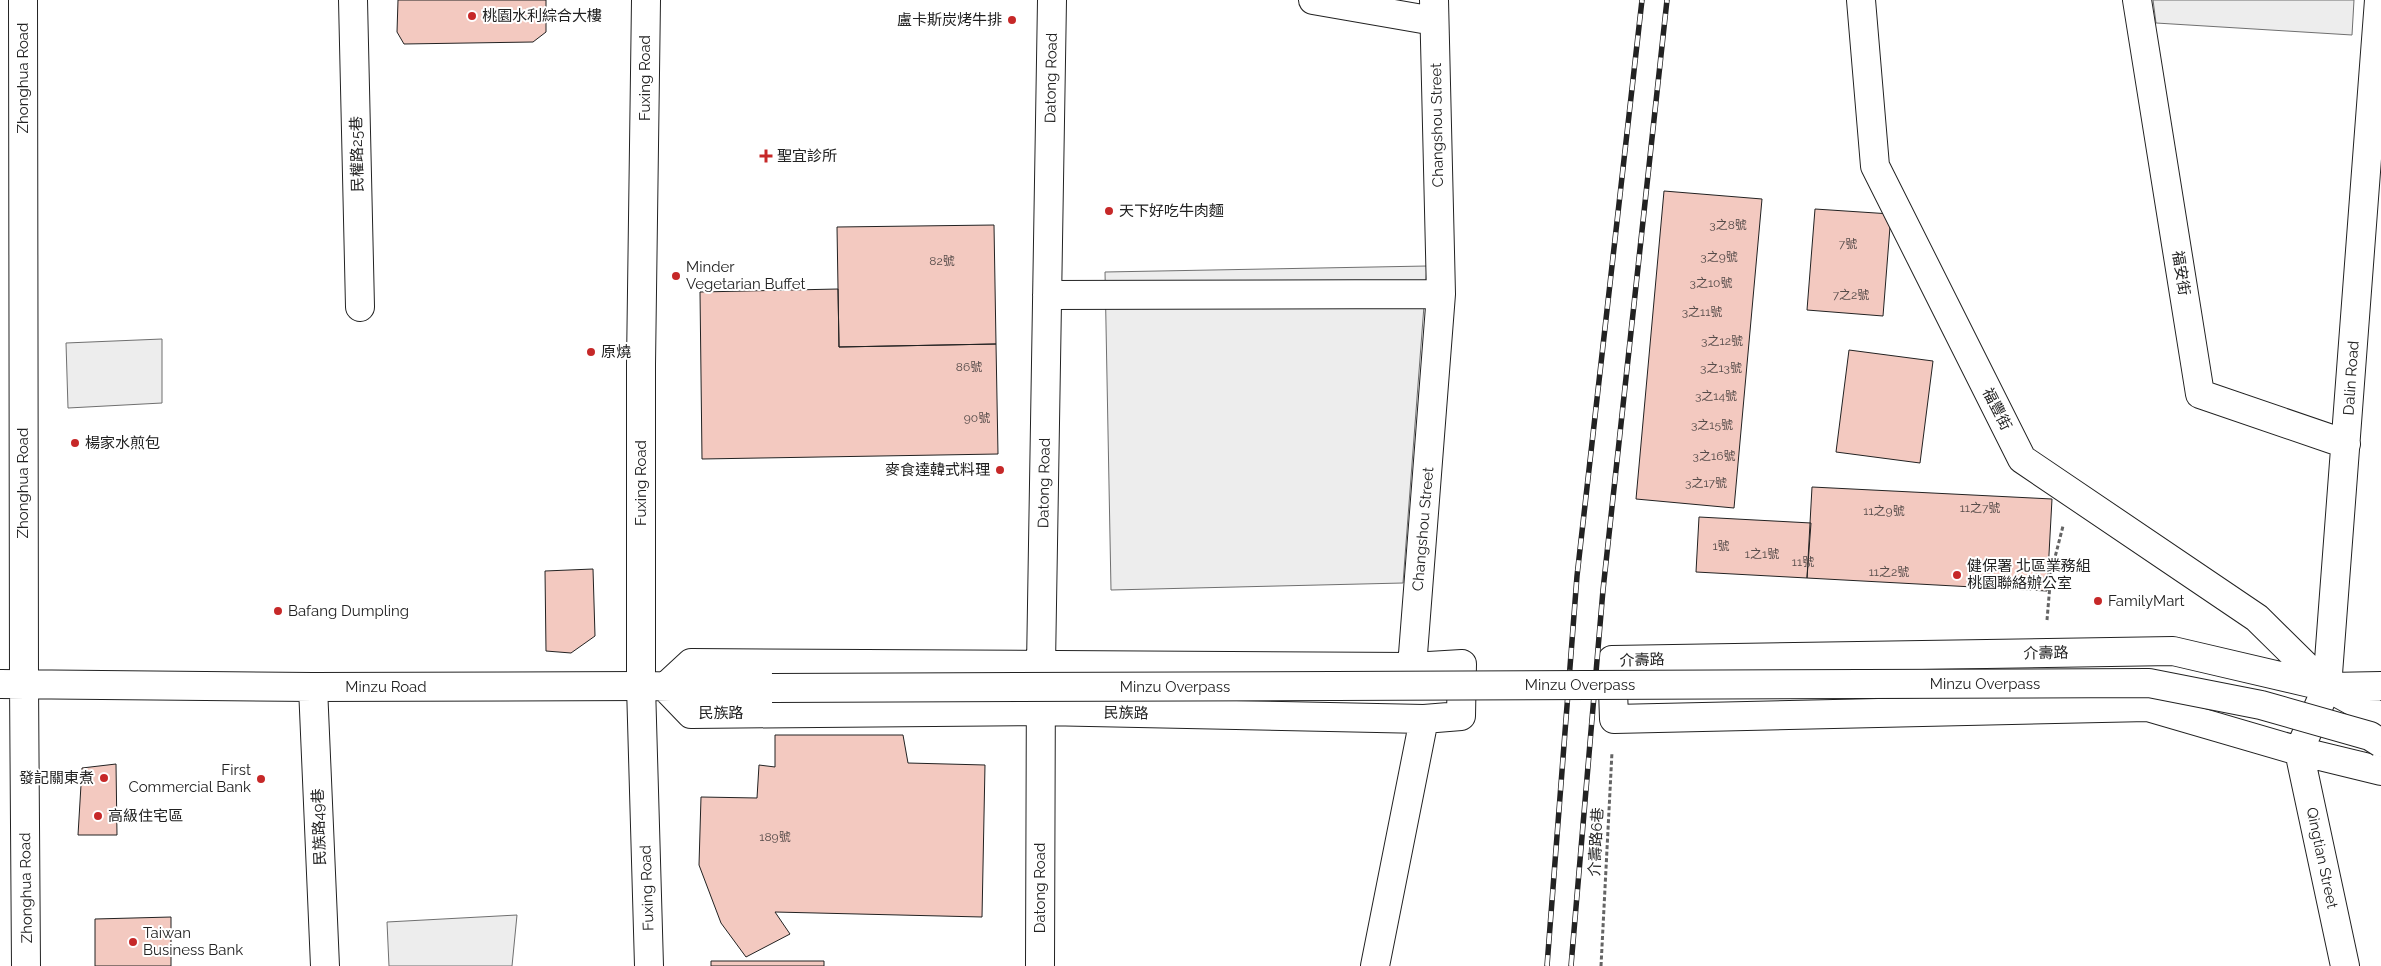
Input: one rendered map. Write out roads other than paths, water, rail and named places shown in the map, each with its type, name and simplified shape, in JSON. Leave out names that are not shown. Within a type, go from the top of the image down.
[{"type":"street","name":"Zhonghua Road","points":[[23,0],[12,683],[26,966]]},
{"type":"street","name":"民權路25巷","points":[[353,0],[360,307]]},
{"type":"street","name":"Fuxing Road","points":[[646,0],[641,364],[653,686],[650,966]]},
{"type":"street","name":"Datong Road","points":[[1040,966],[1041,665],[1052,0]]},
{"type":"street","points":[[1313,0],[1434,11]]},
{"type":"street","name":"福豐街","points":[[1861,0],[1875,166],[2022,459],[2257,618],[2327,687]]},
{"type":"street","name":"福安街","points":[[2137,0],[2200,394],[2346,444]]},
{"type":"street","name":"Dalin Road","points":[[2300,751],[2327,687],[2379,0]]},
{"type":"street","name":"Changshou Street","points":[[1412,668],[1441,294],[1434,11]]},
{"type":"street","points":[[1047,295],[1441,294]]},
{"type":"street","name":"介壽路","points":[[2024,710],[1614,719],[1612,660],[2173,651],[2327,687]]},
{"type":"street","points":[[2044,653],[2032,675],[2024,710],[2148,707],[2300,751],[2381,771]]},
{"type":"street","points":[[653,686],[691,663],[1412,668],[1462,664],[1461,716],[1424,719],[1375,966]]},
{"type":"street","name":"Minzu Road","points":[[12,683],[313,687],[653,686],[772,688]]},
{"type":"street","name":"Minzu Overpass","points":[[772,688],[2149,683],[2261,705],[2370,736],[2381,743]]},
{"type":"street","name":"民族路","points":[[653,686],[691,714],[1041,711],[1424,719]]},
{"type":"street","points":[[2327,687],[2381,686]]},
{"type":"street","name":"民族路49巷","points":[[313,687],[325,966]]},
{"type":"street","points":[[2327,687],[2381,717]]},
{"type":"street","name":"Qingtian Street","points":[[2300,751],[2345,966]]},
{"type":"railway","points":[[1547,966],[1577,576],[1642,0]]},
{"type":"railway","points":[[1571,966],[1603,590],[1667,0]]},
{"type":"place","name":"桃園水利綜合大樓","points":[[472,16]]},
{"type":"place","name":"盧卡斯炭烤牛排","points":[[1012,20]]},
{"type":"place","name":"聖宜診所","points":[[766,156]]},
{"type":"place","name":"天下好吃牛肉麵","points":[[1109,211]]},
{"type":"place","name":"Minder Vegetarian Buffet","points":[[676,276]]},
{"type":"place","name":"原燒","points":[[591,352]]},
{"type":"place","name":"楊家水煎包","points":[[75,443]]},
{"type":"place","name":"麥食達韓式料理","points":[[1000,470]]},
{"type":"place","name":"健保署 北區業務組 桃園聯絡辦公室","points":[[1957,575]]},
{"type":"place","name":"FamilyMart","points":[[2098,601]]},
{"type":"place","name":"Bafang Dumpling","points":[[278,611]]},
{"type":"place","name":"發記關東煮","points":[[104,778]]},
{"type":"place","name":"First Commercial Bank","points":[[261,779]]},
{"type":"place","name":"高級住宅區","points":[[98,816]]},
{"type":"place","name":"Taiwan Business Bank","points":[[133,942]]}]
